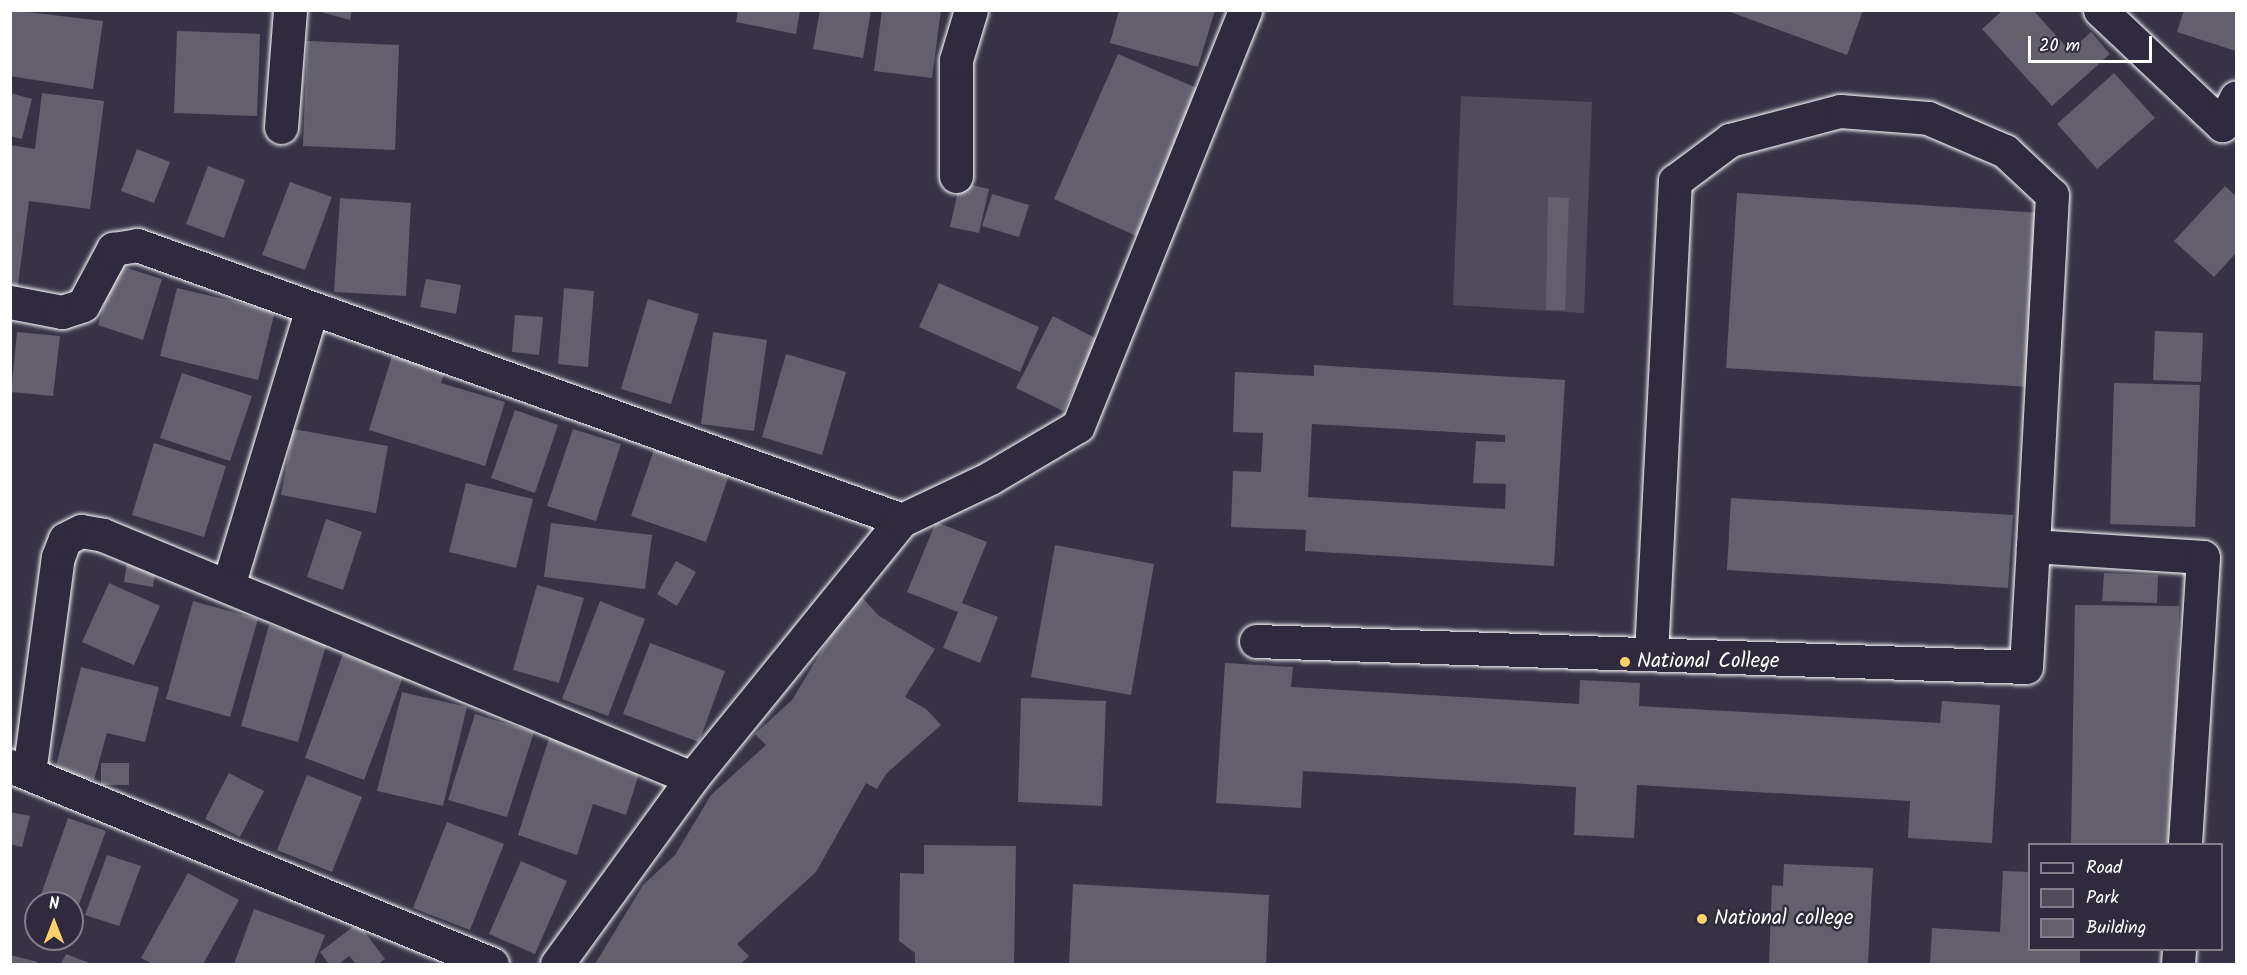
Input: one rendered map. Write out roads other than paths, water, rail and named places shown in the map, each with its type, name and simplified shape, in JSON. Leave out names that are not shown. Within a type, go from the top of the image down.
[{"type":"street","points":[[281,126],[290,10]]},
{"type":"street","points":[[956,176],[956,60],[971,10]]},
{"type":"street","points":[[557,964],[692,778],[902,520],[990,478],[1078,426],[1245,10]]},
{"type":"street","points":[[2100,10],[2232,121]]},
{"type":"street","points":[[1257,641],[2026,668],[2052,195],[2005,151],[1928,118],[1840,111],[1730,140],[1675,181],[1651,654]]},
{"type":"street","points":[[10,302],[62,312],[83,305],[113,249],[137,245],[902,520]]},
{"type":"street","points":[[228,586],[312,308]]},
{"type":"street","points":[[492,964],[20,770],[58,557],[65,539],[81,531],[103,535],[692,778]]},
{"type":"street","points":[[2033,546],[2203,557],[2185,843]]},
{"type":"place","name":"National College","points":[[1625,662]]},
{"type":"place","name":"National college","points":[[1702,919]]}]
